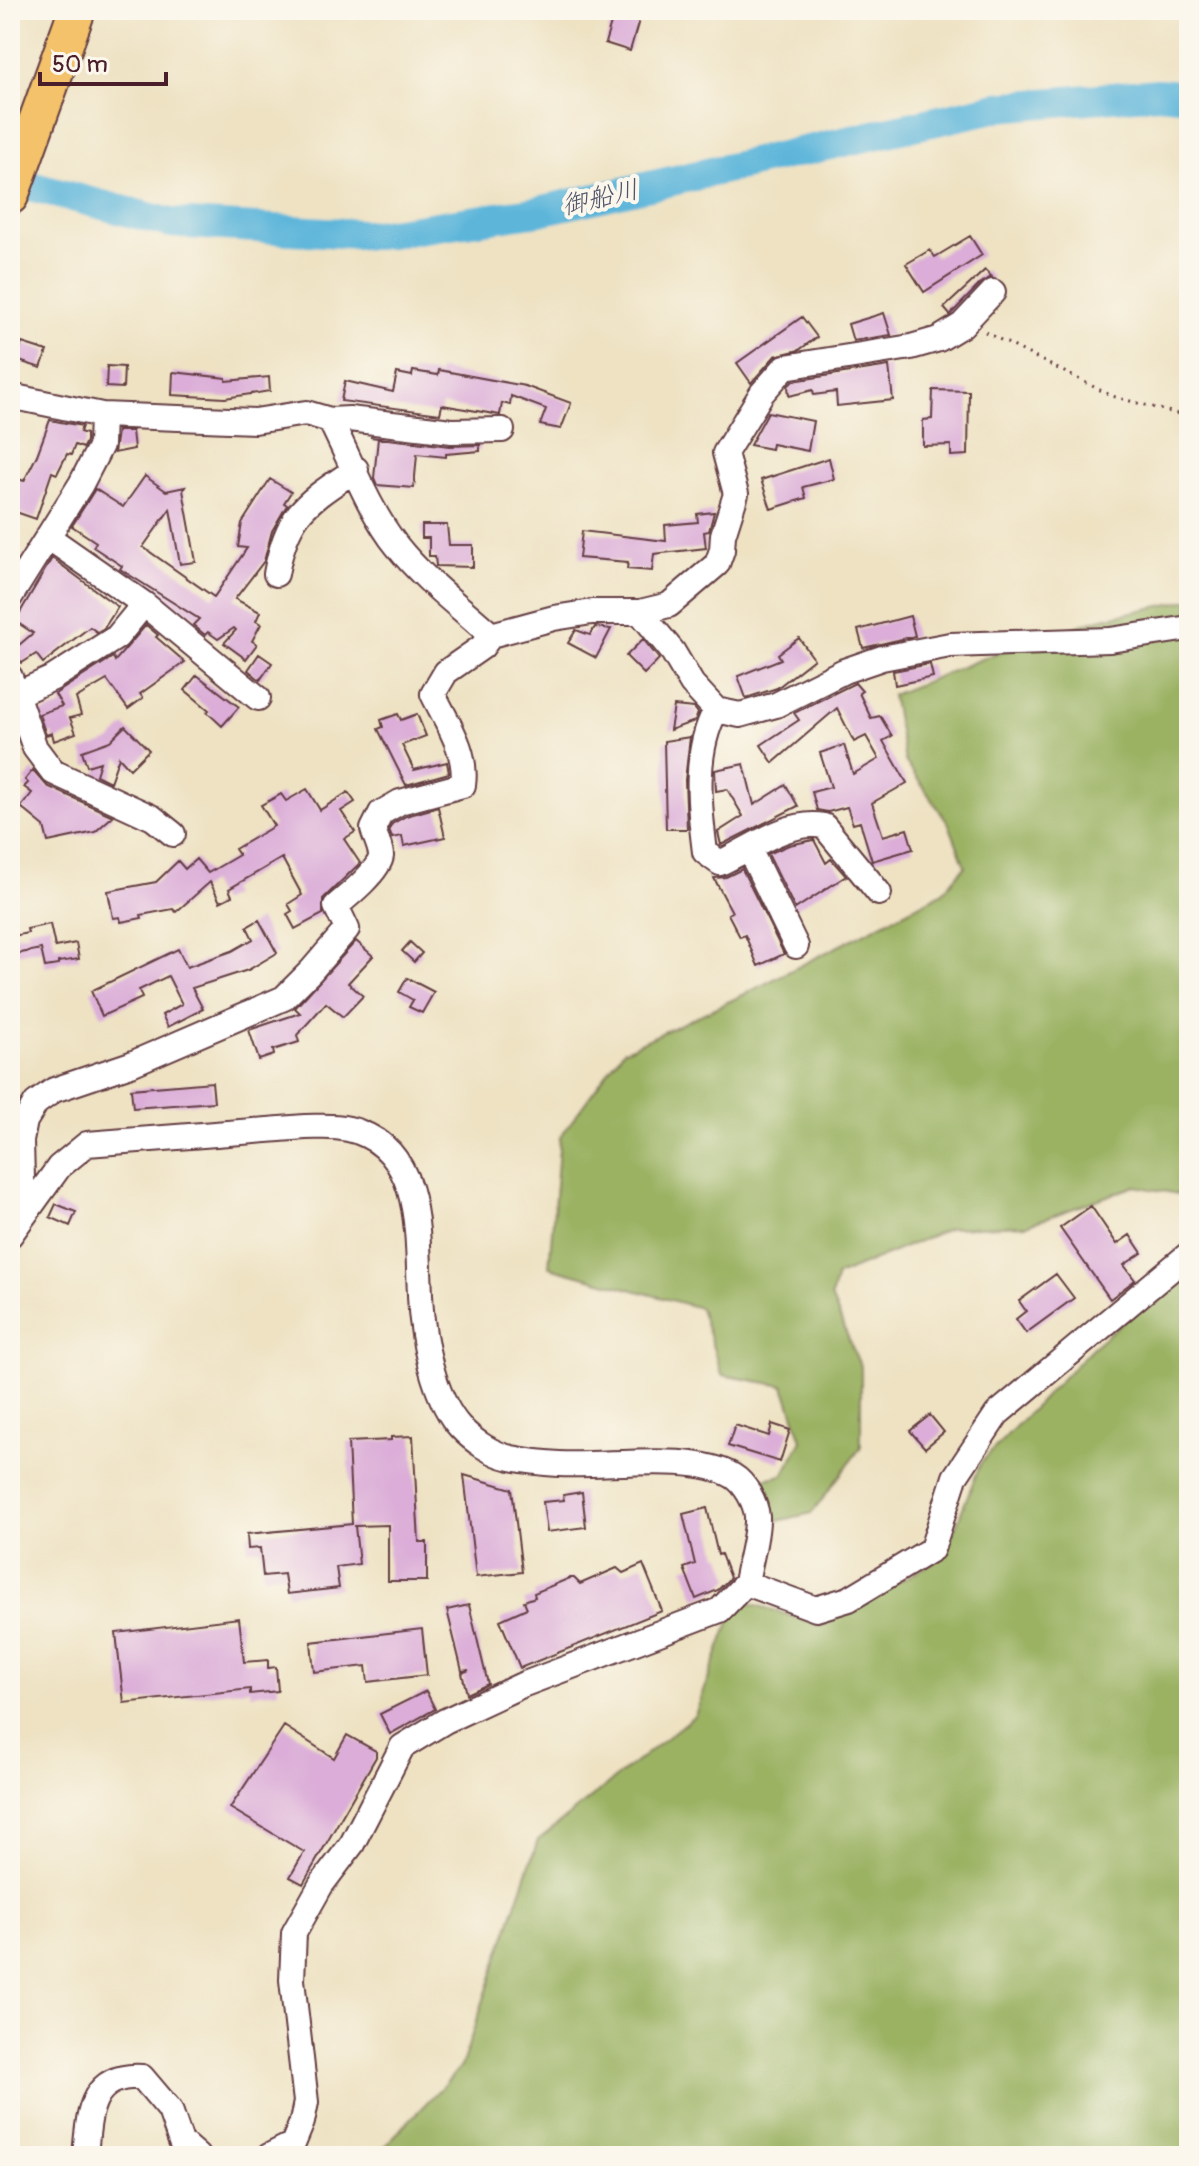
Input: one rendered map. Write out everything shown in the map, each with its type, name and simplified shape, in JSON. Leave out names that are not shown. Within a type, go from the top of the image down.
[{"type":"highway","points":[[10,196],[77,10]]},
{"type":"street","points":[[23,1215],[21,1141],[25,1121],[36,1103],[54,1090],[131,1064],[284,998],[347,929],[336,906],[378,863],[381,856],[373,829],[381,813],[400,802],[463,785],[465,768],[458,743],[433,694],[446,672],[482,647],[491,635],[554,618],[592,612],[640,612],[669,605],[717,564],[736,494],[725,453],[762,393],[785,367],[911,347],[939,339],[962,325],[993,292]]},
{"type":"street","points":[[10,396],[102,415],[255,421],[306,413],[330,420],[349,419],[452,431],[502,430]]},
{"type":"street","points":[[10,597],[81,484],[101,445],[102,415]]},
{"type":"street","points":[[330,420],[375,514],[395,545],[427,579],[491,635]]},
{"type":"street","points":[[276,574],[282,545],[291,523],[317,496],[356,469]]},
{"type":"street","points":[[48,537],[144,604],[258,698]]},
{"type":"street","points":[[144,604],[117,637],[53,678],[13,686],[35,748],[53,772],[153,818],[173,834]]},
{"type":"street","points":[[640,612],[673,652],[692,684],[716,710],[740,715],[776,705],[844,671],[882,658],[950,645],[1110,640],[1189,628]]},
{"type":"street","points":[[716,710],[708,731],[700,773],[705,852],[720,863],[782,832],[808,823],[824,826],[879,893]]},
{"type":"street","points":[[749,849],[796,946]]},
{"type":"street","points":[[10,1235],[59,1167],[87,1144],[305,1127],[340,1127],[361,1132],[379,1142],[400,1164],[408,1185],[418,1234],[422,1321],[438,1393],[458,1425],[481,1445],[508,1458],[560,1464],[693,1463],[734,1476],[749,1493],[757,1516],[746,1583],[720,1610],[522,1685],[445,1721],[402,1747],[352,1844],[321,1885],[294,1933],[292,1980],[306,2102],[293,2144],[269,2156]]},
{"type":"street","points":[[746,1583],[816,1609],[849,1599],[932,1549],[955,1477],[997,1414],[1189,1254]]},
{"type":"street","points":[[85,2156],[92,2103],[107,2082],[124,2076],[142,2077],[170,2110],[181,2142],[197,2156]]},
{"type":"path","points":[[962,325],[985,332],[1112,396],[1189,417]]},
{"type":"path","points":[[10,2074],[16,2103],[16,2156]]},
{"type":"green space","points":[[1189,600],[1189,1196],[1135,1186],[1027,1225],[950,1228],[837,1276],[831,1297],[861,1368],[861,1447],[812,1513],[764,1524],[755,1481],[783,1475],[802,1440],[784,1386],[722,1375],[700,1308],[549,1267],[560,1137],[623,1051],[747,993],[942,893],[965,866],[949,824],[905,761],[892,695],[1004,650],[1099,619]]},
{"type":"green space","points":[[1189,1266],[1189,2156],[375,2156],[461,2067],[538,1840],[695,1715],[738,1599],[822,1626],[944,1556],[981,1462],[1092,1348]]},
{"type":"building","points":[[615,10],[642,10],[630,51],[605,43]]},
{"type":"building","points":[[970,236],[982,255],[924,292],[906,264],[930,250],[935,257]]},
{"type":"building","points":[[985,270],[992,277],[982,282],[950,315],[944,308]]},
{"type":"building","points":[[884,313],[891,335],[853,341],[848,324]]},
{"type":"building","points":[[802,317],[817,337],[799,350],[775,356],[751,383],[737,363]]},
{"type":"building","points":[[22,343],[47,351],[41,368],[16,360]]},
{"type":"building","points":[[107,366],[124,367],[123,388],[106,387]]},
{"type":"building","points":[[889,366],[893,400],[837,406],[836,392],[814,395],[813,390],[789,396],[788,386],[793,381]]},
{"type":"building","points":[[439,370],[525,386],[571,403],[561,429],[540,425],[546,409],[511,396],[510,405],[502,403],[500,415],[442,405],[440,414],[341,401],[345,381],[393,392],[397,373],[412,376],[413,371],[438,375]]},
{"type":"building","points":[[173,372],[226,378],[226,381],[269,377],[270,391],[225,398],[172,395]]},
{"type":"building","points":[[933,390],[969,391],[968,455],[951,456],[951,445],[923,446],[923,420],[932,419]]},
{"type":"building","points":[[768,412],[813,421],[808,451],[772,444],[771,449],[750,445]]},
{"type":"building","points":[[50,420],[82,426],[80,432],[86,434],[86,441],[83,448],[75,445],[71,455],[67,454],[57,474],[52,472],[36,519],[10,510],[10,476],[24,481]]},
{"type":"building","points":[[117,431],[132,431],[134,449],[114,453]]},
{"type":"building","points":[[370,437],[450,446],[480,445],[480,451],[446,454],[446,457],[417,454],[414,488],[377,485],[374,478],[378,438]]},
{"type":"building","points":[[829,458],[834,479],[803,487],[806,498],[771,509],[761,480]]},
{"type":"building","points":[[145,476],[166,491],[185,487],[183,490],[196,562],[180,564],[170,509],[143,547],[214,597],[247,548],[238,547],[242,523],[270,479],[291,492],[272,531],[264,561],[235,599],[260,612],[256,621],[261,624],[252,641],[257,644],[246,659],[224,643],[236,630],[234,628],[218,639],[208,632],[205,635],[193,625],[199,619],[120,569],[122,566],[93,547],[96,542],[72,526],[95,489],[123,507]]},
{"type":"building","points":[[714,512],[709,531],[704,532],[706,548],[654,554],[652,571],[627,569],[628,562],[579,558],[582,531],[666,541],[665,525],[698,522],[697,514]]},
{"type":"building","points":[[422,525],[447,525],[449,545],[473,545],[473,567],[436,566],[435,556],[429,556],[429,538],[422,538]]},
{"type":"building","points":[[52,558],[118,607],[104,628],[97,632],[90,627],[43,663],[36,654],[22,663],[12,651],[33,633],[15,621]]},
{"type":"building","points":[[910,616],[915,636],[863,648],[858,630]]},
{"type":"building","points":[[146,625],[185,662],[140,694],[143,698],[128,709],[107,680],[76,698],[81,715],[70,718],[76,733],[54,741],[52,733],[46,735],[39,714],[62,706],[55,694],[113,657],[115,661]]},
{"type":"building","points":[[595,627],[611,629],[596,658],[568,643],[576,630],[590,635]]},
{"type":"building","points":[[799,638],[814,659],[777,688],[746,698],[738,676],[781,659],[778,654]]},
{"type":"building","points":[[643,639],[659,659],[644,674],[626,656]]},
{"type":"building","points":[[259,654],[272,663],[260,680],[248,670]]},
{"type":"building","points":[[930,664],[933,677],[895,685],[893,671]]},
{"type":"building","points":[[197,675],[239,707],[222,726],[207,712],[209,710],[185,690]]},
{"type":"building","points":[[855,683],[862,691],[859,693],[871,718],[880,716],[892,736],[883,741],[907,783],[872,803],[883,836],[907,829],[913,849],[872,861],[860,822],[853,824],[847,807],[828,812],[817,810],[812,792],[831,787],[820,753],[844,745],[853,774],[879,759],[866,736],[854,742],[837,708],[773,763],[761,745],[799,720],[794,713]]},
{"type":"building","points":[[674,706],[694,708],[698,713],[695,721],[670,730]]},
{"type":"building","points":[[398,714],[401,720],[417,714],[426,736],[402,745],[414,770],[447,762],[449,773],[406,785],[378,729],[383,727],[381,720]]},
{"type":"building","points":[[125,726],[149,750],[130,769],[119,757],[110,782],[96,775],[100,762],[87,766],[82,751],[110,741]]},
{"type":"building","points":[[690,737],[685,780],[687,829],[666,829],[664,741]]},
{"type":"building","points":[[744,764],[754,805],[786,785],[798,806],[721,845],[718,832],[743,816],[727,789],[716,791],[715,770]]},
{"type":"building","points":[[33,770],[47,786],[113,816],[95,832],[48,842],[44,826],[21,807],[32,793],[24,787]]},
{"type":"building","points":[[307,789],[320,810],[348,792],[355,802],[341,811],[355,832],[344,839],[360,863],[323,899],[323,914],[295,929],[287,914],[292,911],[288,904],[302,895],[282,858],[229,889],[232,896],[220,902],[210,882],[176,912],[173,909],[121,922],[120,917],[113,918],[108,891],[156,882],[178,861],[185,869],[196,859],[208,873],[239,855],[235,849],[274,826],[261,805],[281,794],[286,801]]},
{"type":"building","points":[[438,807],[445,837],[404,846],[402,836],[392,838],[389,830],[392,824],[406,816]]},
{"type":"building","points":[[814,840],[826,863],[831,859],[846,876],[795,909],[768,854],[789,845]]},
{"type":"building","points":[[742,869],[784,954],[758,966],[745,935],[740,937],[728,914],[732,912],[714,878],[726,877]]},
{"type":"building","points":[[259,920],[277,953],[248,970],[192,988],[203,1009],[168,1027],[162,1015],[182,1004],[168,976],[139,990],[142,998],[102,1016],[91,991],[178,949],[187,967],[232,951],[253,939],[247,927]]},
{"type":"building","points":[[50,924],[55,947],[76,943],[79,959],[45,967],[41,949],[16,954],[13,936]]},
{"type":"building","points":[[356,941],[373,956],[348,983],[363,996],[343,1017],[326,1003],[297,1035],[299,1042],[273,1050],[274,1055],[259,1060],[249,1030],[300,1013],[295,1008]]},
{"type":"building","points":[[410,942],[422,953],[414,962],[402,951]]},
{"type":"building","points":[[407,978],[434,992],[422,1013],[409,1007],[413,1000],[399,992]]},
{"type":"building","points":[[212,1082],[214,1102],[133,1108],[131,1089]]},
{"type":"building","points":[[56,1204],[76,1212],[70,1226],[50,1217]]},
{"type":"building","points":[[1091,1206],[1117,1244],[1130,1235],[1142,1253],[1124,1265],[1135,1280],[1110,1299],[1060,1228]]},
{"type":"building","points":[[1056,1274],[1074,1298],[1026,1333],[1016,1319],[1026,1311],[1019,1301]]},
{"type":"building","points":[[930,1415],[944,1432],[925,1448],[910,1431]]},
{"type":"building","points":[[772,1424],[790,1430],[780,1462],[728,1446],[735,1425],[769,1436]]},
{"type":"building","points":[[413,1436],[419,1542],[427,1542],[427,1581],[388,1581],[388,1525],[355,1526],[359,1564],[336,1567],[339,1588],[287,1594],[284,1574],[263,1576],[260,1548],[248,1549],[247,1534],[352,1524],[348,1442]]},
{"type":"building","points":[[464,1475],[512,1489],[522,1572],[476,1577]]},
{"type":"building","points":[[582,1492],[586,1527],[547,1532],[543,1502],[564,1500],[563,1495]]},
{"type":"building","points":[[707,1508],[718,1555],[721,1554],[730,1578],[718,1590],[696,1599],[684,1568],[695,1564],[683,1514]]},
{"type":"building","points":[[643,1564],[662,1611],[520,1668],[500,1620],[527,1608],[524,1601],[535,1597],[534,1593],[570,1578],[580,1584],[617,1568],[623,1573]]},
{"type":"building","points":[[469,1605],[488,1684],[467,1694],[462,1673],[469,1670],[462,1671],[447,1610]]},
{"type":"building","points":[[239,1618],[244,1662],[268,1660],[268,1668],[276,1667],[278,1691],[250,1694],[250,1689],[124,1703],[116,1633]]},
{"type":"building","points":[[422,1629],[427,1675],[368,1682],[366,1666],[314,1672],[311,1642]]},
{"type":"building","points":[[426,1691],[435,1709],[390,1734],[380,1714]]},
{"type":"building","points":[[284,1726],[334,1758],[347,1735],[376,1751],[376,1757],[303,1884],[290,1877],[304,1852],[230,1808]]},
{"type":"waterway","name":"御船川","points":[[10,176],[34,187],[171,223],[376,235],[539,211],[998,107],[1158,93],[1189,96]]}]
